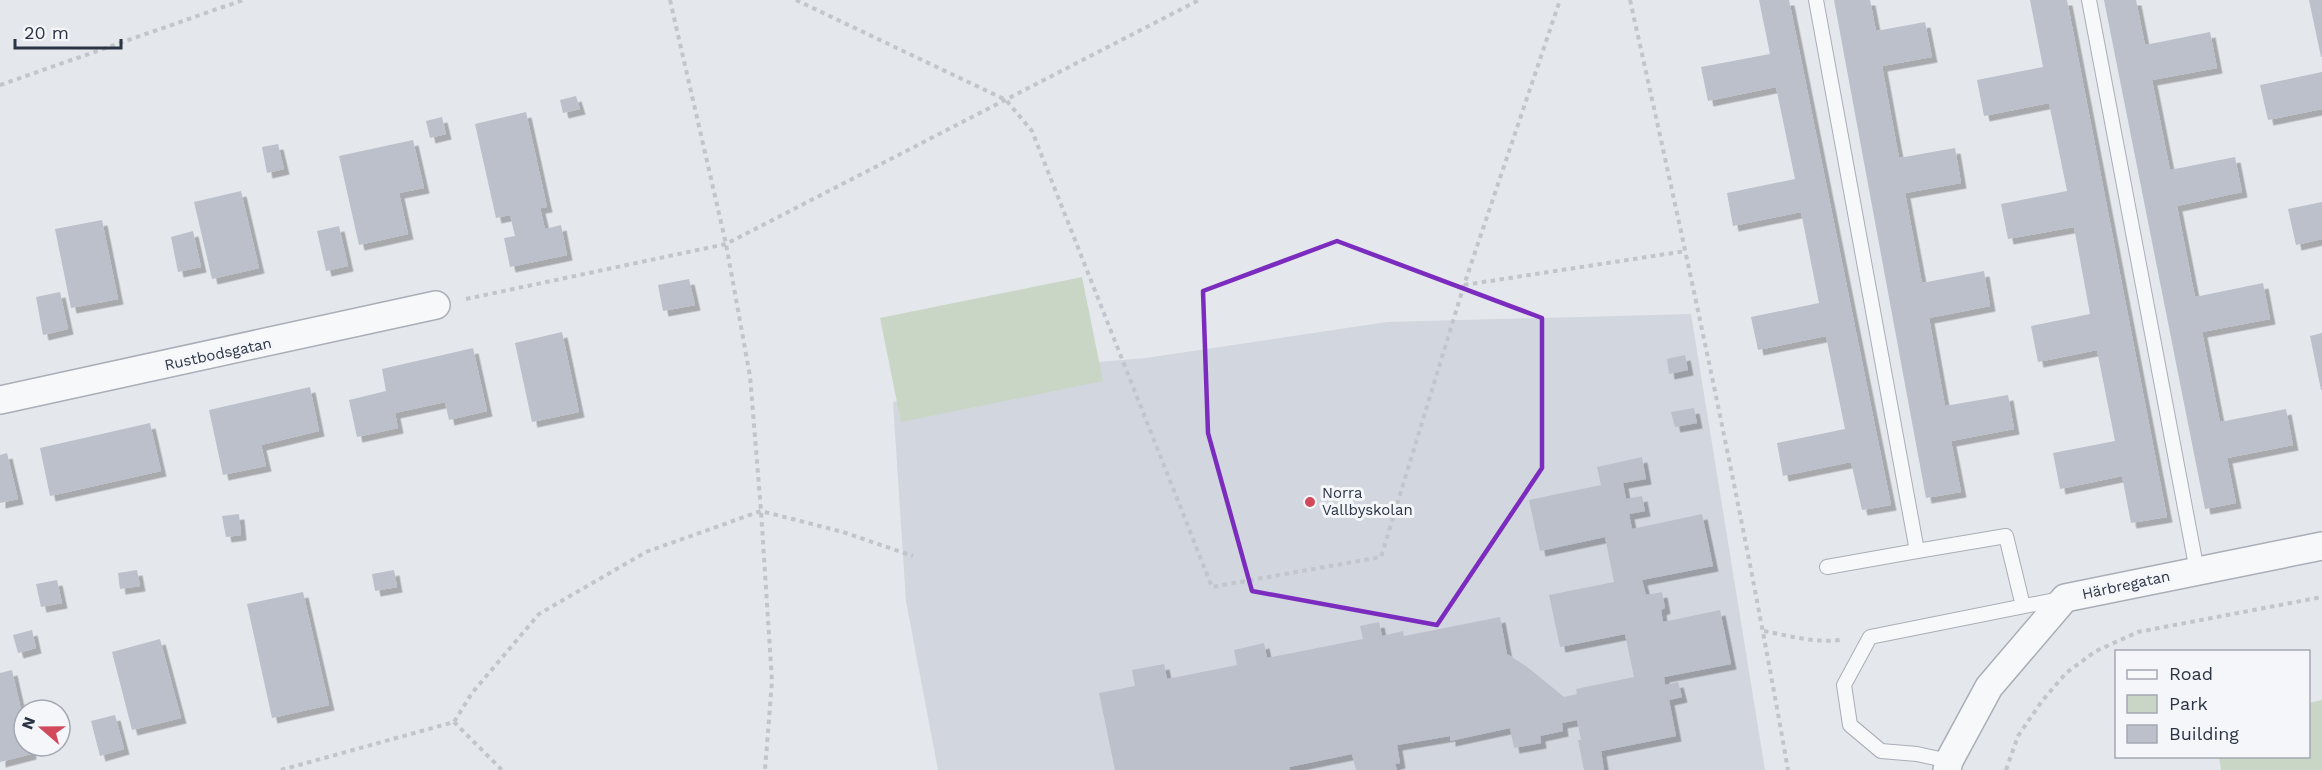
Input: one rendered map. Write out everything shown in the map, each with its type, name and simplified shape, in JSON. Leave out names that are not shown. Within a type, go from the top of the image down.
[{"type":"street","name":"Rustbodsgatan","points":[[0,400],[436,305]]},
{"type":"street","name":"Härbregatan","points":[[1948,766],[1989,687],[2065,598],[2322,546]]},
{"type":"lane","points":[[1816,0],[1917,551]]},
{"type":"lane","points":[[2089,0],[2197,571]]},
{"type":"lane","points":[[1827,567],[2006,536],[2023,606]]},
{"type":"lane","points":[[1948,766],[1917,754],[1881,751],[1850,724],[1844,686],[1870,637],[2065,598]]},
{"type":"path","points":[[0,85],[243,0]]},
{"type":"path","points":[[670,0],[726,244],[750,376],[772,681],[765,770]]},
{"type":"path","points":[[796,0],[1006,100],[1032,131],[1212,587],[1381,557],[1464,285],[1560,0]]},
{"type":"path","points":[[436,305],[726,244],[1199,0]]},
{"type":"path","points":[[1630,0],[1686,251],[1764,631],[1788,770]]},
{"type":"path","points":[[1464,285],[1686,251]]},
{"type":"path","points":[[280,770],[454,722],[472,693],[539,614],[646,552],[761,511],[843,532],[913,556]]},
{"type":"path","points":[[2006,770],[2018,736],[2042,701],[2066,673],[2096,651],[2138,632],[2322,597]]},
{"type":"path","points":[[1764,631],[1830,642],[1870,637]]},
{"type":"path","points":[[454,722],[502,770]]},
{"type":"highlighted area","points":[[1337,241],[1542,318],[1542,468],[1437,625],[1252,591],[1208,433],[1203,291]]},
{"type":"shaded area","name":"Norra Vallbyskolan","points":[[1691,314],[1765,770],[938,770],[906,601],[893,402],[1029,368],[1146,358],[1387,322]]},
{"type":"green space","points":[[1082,277],[1103,381],[901,422],[880,318]]},
{"type":"green space","points":[[2322,700],[2322,770],[2221,770],[2219,758],[2310,758],[2310,703]]},
{"type":"building","points":[[1759,0],[1789,0],[1891,505],[1862,510],[1851,462],[1783,476],[1777,443],[1845,429],[1826,336],[1758,350],[1751,317],[1819,303],[1801,212],[1733,226],[1727,193],[1795,179],[1776,87],[1708,101],[1701,67],[1770,54]]},
{"type":"building","points":[[1834,0],[1870,0],[1876,31],[1925,22],[1932,57],[1882,66],[1899,158],[1955,148],[1961,183],[1905,193],[1922,283],[1984,271],[1990,306],[1929,318],[1945,406],[2008,395],[2014,429],[1951,441],[1961,492],[1926,498]]},
{"type":"building","points":[[2030,0],[2067,0],[2167,517],[2131,523],[2122,476],[2060,489],[2053,453],[2115,441],[2097,350],[2038,362],[2031,326],[2090,314],[2074,227],[2008,239],[2001,204],[2067,191],[2049,103],[1984,116],[1977,80],[2043,67]]},
{"type":"building","points":[[2104,0],[2136,0],[2145,45],[2210,32],[2217,68],[2152,80],[2170,170],[2235,157],[2242,192],[2177,206],[2195,297],[2263,283],[2270,319],[2202,332],[2220,422],[2286,409],[2293,445],[2227,458],[2236,503],[2205,509]]},
{"type":"building","points":[[2309,0],[2322,0],[2322,57],[2321,57]]},
{"type":"building","points":[[2322,72],[2322,109],[2268,120],[2260,85]]},
{"type":"building","points":[[576,96],[580,109],[563,113],[560,100]]},
{"type":"building","points":[[526,112],[547,207],[540,208],[545,229],[561,225],[567,255],[510,267],[504,238],[515,236],[510,215],[496,218],[475,124]]},
{"type":"building","points":[[442,117],[446,134],[430,138],[426,121]]},
{"type":"building","points":[[413,140],[424,188],[399,193],[408,234],[359,245],[339,156]]},
{"type":"building","points":[[278,144],[284,169],[267,173],[262,147]]},
{"type":"building","points":[[241,191],[259,268],[212,279],[194,202]]},
{"type":"building","points":[[2322,202],[2322,239],[2296,245],[2288,209]]},
{"type":"building","points":[[102,220],[118,299],[71,308],[55,229]]},
{"type":"building","points":[[339,226],[348,266],[326,271],[317,231]]},
{"type":"building","points":[[193,231],[201,267],[178,272],[171,237]]},
{"type":"building","points":[[689,279],[695,305],[663,311],[658,285]]},
{"type":"building","points":[[60,292],[68,329],[43,335],[36,297]]},
{"type":"building","points":[[562,332],[579,412],[532,422],[515,343]]},
{"type":"building","points":[[2322,333],[2322,390],[2321,390],[2310,336]]},
{"type":"building","points":[[473,348],[487,411],[449,420],[445,402],[395,413],[398,428],[357,437],[349,400],[386,391],[382,369]]},
{"type":"building","points":[[1685,355],[1688,370],[1669,374],[1667,359]]},
{"type":"building","points":[[310,387],[319,431],[261,445],[266,466],[223,475],[209,410]]},
{"type":"building","points":[[1694,408],[1697,423],[1675,427],[1671,412]]},
{"type":"building","points":[[150,423],[161,471],[50,496],[40,448]]},
{"type":"building","points":[[7,453],[18,499],[0,503],[0,455]]},
{"type":"building","points":[[1642,457],[1646,479],[1623,483],[1626,499],[1642,496],[1645,511],[1629,514],[1632,529],[1702,514],[1713,566],[1642,580],[1646,595],[1662,592],[1665,608],[1661,610],[1663,622],[1720,610],[1731,664],[1664,677],[1665,685],[1678,682],[1682,697],[1669,700],[1676,736],[1601,751],[1604,770],[1584,770],[1577,720],[1562,723],[1563,731],[1540,736],[1541,743],[1514,748],[1510,728],[1450,741],[1450,736],[1397,745],[1400,763],[1395,764],[1397,770],[1356,770],[1352,754],[1289,767],[1290,770],[1115,770],[1099,693],[1135,686],[1132,670],[1164,664],[1167,679],[1237,665],[1234,650],[1264,643],[1267,658],[1363,639],[1360,626],[1379,622],[1382,636],[1403,631],[1404,636],[1500,617],[1507,654],[1526,666],[1564,697],[1577,694],[1576,689],[1634,677],[1625,634],[1560,647],[1549,595],[1614,582],[1605,537],[1540,551],[1529,500],[1601,485],[1597,467]]},
{"type":"building","points":[[239,514],[241,535],[226,537],[222,516]]},
{"type":"building","points":[[137,570],[140,586],[120,589],[118,573]]},
{"type":"building","points":[[394,570],[397,587],[375,591],[372,574]]},
{"type":"building","points":[[57,580],[62,603],[41,607],[36,584]]},
{"type":"building","points":[[303,592],[329,705],[272,718],[247,604]]},
{"type":"building","points":[[32,630],[36,648],[18,653],[13,635]]},
{"type":"building","points":[[160,639],[181,718],[132,730],[112,652]]},
{"type":"building","points":[[12,670],[18,698],[12,698],[12,758],[16,758],[0,762],[0,673]]},
{"type":"building","points":[[115,715],[124,749],[100,756],[91,721]]},
{"type":"place","name":"Norra Vallbyskolan","points":[[1310,502]]}]
